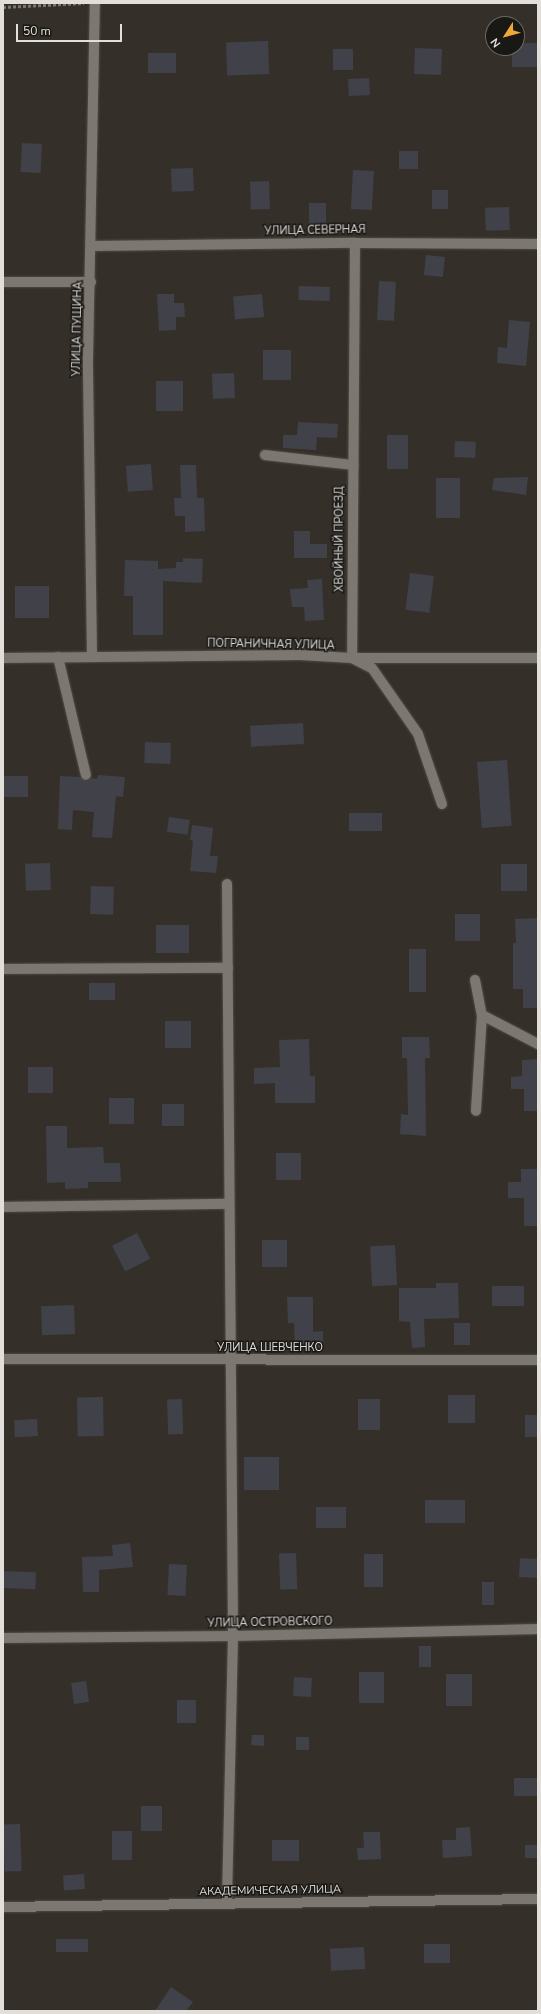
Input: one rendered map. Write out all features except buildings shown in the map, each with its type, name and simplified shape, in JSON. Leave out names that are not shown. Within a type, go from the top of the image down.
[{"type":"street","name":"УЛИЦА ПУЩИНА","points":[[92,656],[88,367],[92,246],[96,3]]},
{"type":"street","name":"УЛИЦА СЕВЕРНАЯ","points":[[92,246],[355,242],[538,244]]},
{"type":"street","name":"ХВОЙНЫЙ ПРОЕЗД","points":[[352,658],[352,465],[355,242]]},
{"type":"street","points":[[3,282],[90,282]]},
{"type":"street","points":[[265,455],[352,465]]},
{"type":"street","name":"ПОГРАНИЧНАЯ УЛИЦА","points":[[3,658],[300,655],[352,658],[538,658]]},
{"type":"street","points":[[58,657],[86,775]]},
{"type":"street","points":[[352,658],[372,668],[418,734],[442,804]]},
{"type":"street","points":[[227,884],[233,1636],[227,1904]]},
{"type":"street","points":[[3,969],[228,968]]},
{"type":"street","points":[[475,980],[482,1015],[476,1111]]},
{"type":"street","points":[[482,1015],[538,1044]]},
{"type":"street","points":[[3,1207],[226,1204]]},
{"type":"street","name":"УЛИЦА ШЕВЧЕНКО","points":[[3,1359],[538,1360]]},
{"type":"street","name":"УЛИЦА ОСТРОВСКОГО","points":[[3,1638],[233,1636],[538,1628]]},
{"type":"street","name":"АКАДЕМИЧЕСКАЯ УЛИЦА","points":[[3,1907],[538,1899]]},
{"type":"path","points":[[3,7],[84,3]]}]
